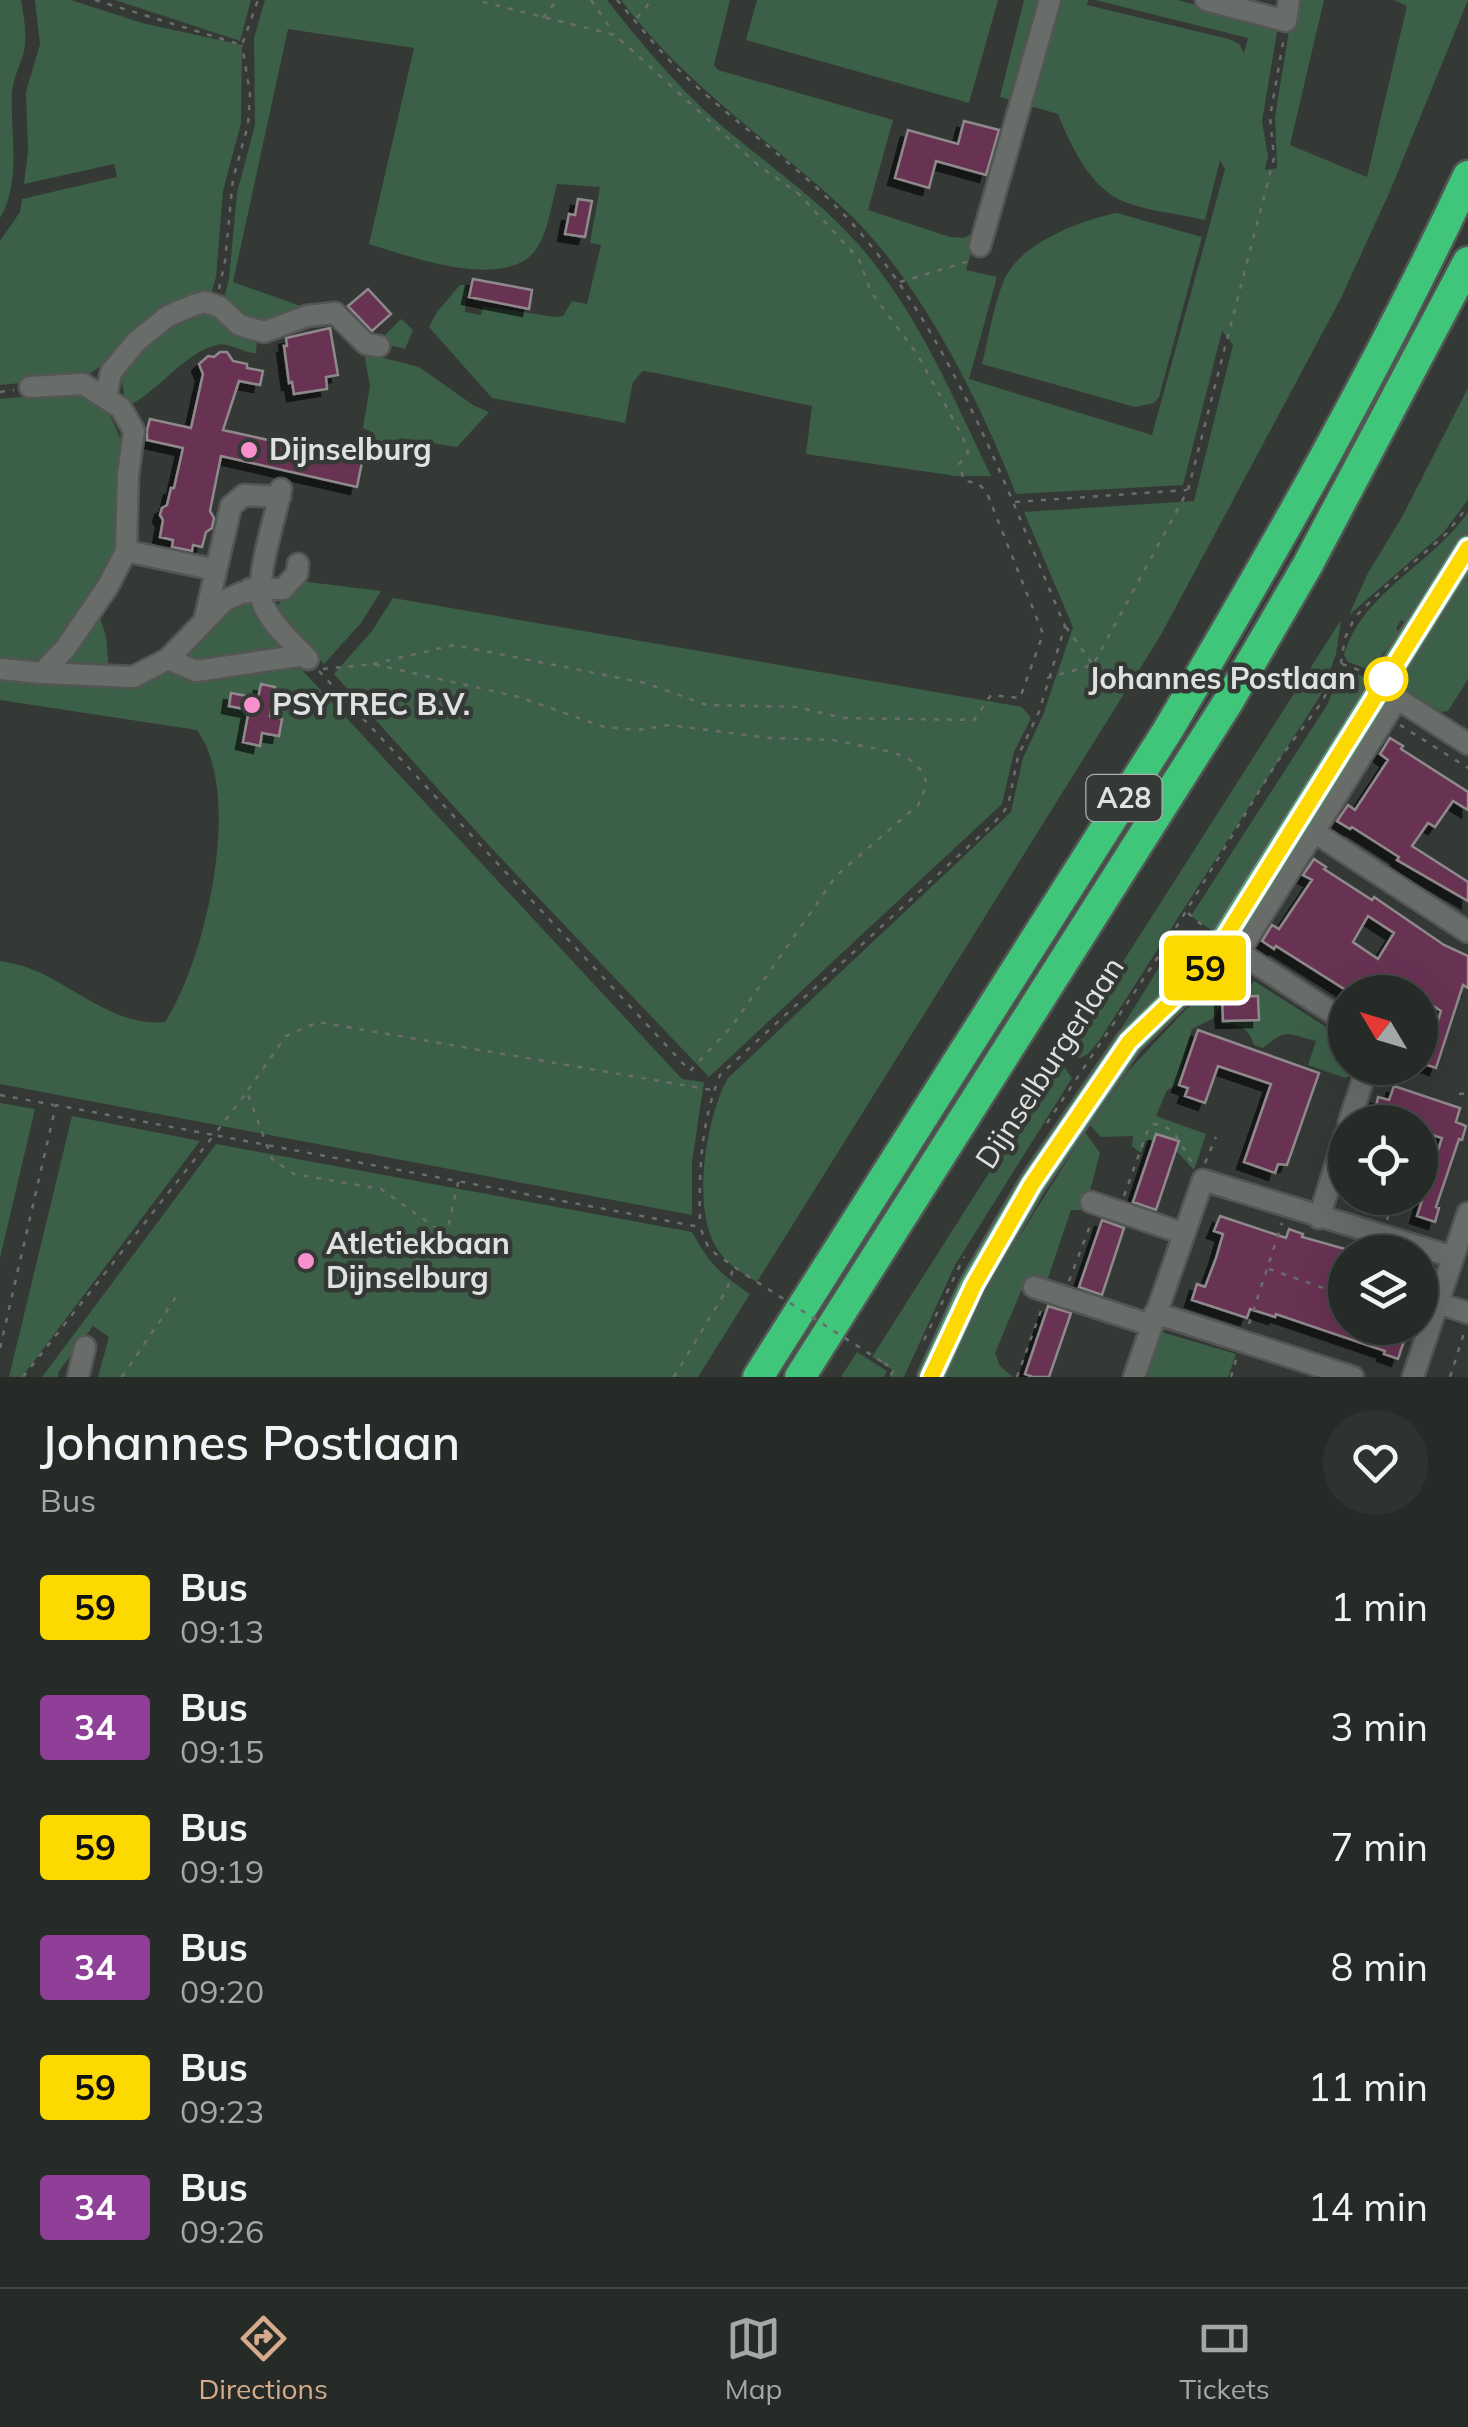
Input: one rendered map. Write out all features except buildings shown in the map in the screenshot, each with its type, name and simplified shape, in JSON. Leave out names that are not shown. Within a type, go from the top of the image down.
[{"type":"highway","name":"A28","points":[[758,1377],[1168,730],[1379,356],[1468,176]]},
{"type":"highway","name":"A28","points":[[800,1377],[1228,702],[1324,534],[1468,262]]},
{"type":"main road","name":"Dijnselburgerlaan","points":[[930,1377],[974,1285],[1032,1184],[1129,1042],[1231,947],[1388,701],[1468,548]]},
{"type":"street","points":[[980,246],[1050,0]]},
{"type":"street","points":[[1206,0],[1288,11]]},
{"type":"street","points":[[106,398],[110,372],[137,340],[168,316],[194,305],[220,307],[239,324],[264,332],[307,316],[335,313],[366,344],[379,346]]},
{"type":"street","points":[[30,387],[84,384],[121,408],[134,431],[128,475],[126,550],[108,586],[65,649],[42,673]]},
{"type":"street","points":[[168,659],[196,671],[306,657],[268,614],[261,591],[281,493],[244,495],[232,506],[204,623]]},
{"type":"street","points":[[126,550],[261,591]]},
{"type":"street","points":[[0,668],[134,676],[168,659],[224,601],[240,593],[283,589],[297,574],[298,564]]},
{"type":"street","points":[[1388,701],[1468,744]]},
{"type":"street","name":"Dijnselburgerlaan","points":[[1231,947],[1314,832],[1388,701]]},
{"type":"street","points":[[1314,832],[1468,932]]},
{"type":"street","points":[[1231,947],[1328,1009]]},
{"type":"street","points":[[1134,1377],[1203,1180],[1378,1235]]},
{"type":"street","points":[[1319,1218],[1328,1189]]},
{"type":"street","points":[[1103,1206],[1182,1233]]},
{"type":"street","points":[[1468,1213],[1438,1303],[1468,1313]]},
{"type":"street","points":[[1438,1253],[1453,1257]]},
{"type":"street","points":[[1049,1292],[1244,1342],[1354,1377]]},
{"type":"street","points":[[1413,1377],[1424,1345]]},
{"type":"street","points":[[78,1377],[86,1346]]},
{"type":"path","points":[[95,0],[242,45]]},
{"type":"path","points":[[214,305],[225,261],[233,180],[248,125],[250,94],[242,45],[258,0]]},
{"type":"path","points":[[475,0],[614,35]]},
{"type":"path","points":[[544,18],[557,0]]},
{"type":"path","points":[[373,664],[518,696],[604,726],[638,730],[670,725],[770,738],[808,737],[892,752],[909,759],[923,772],[928,785],[918,804],[836,876],[732,1026],[690,1071],[317,669],[373,664],[454,645],[645,683],[707,705],[797,707],[862,719],[974,720],[991,695],[1020,698],[1042,634],[987,493],[978,483],[964,481],[959,464],[968,454],[963,437],[917,354],[872,292],[858,259],[836,230],[798,194],[758,165],[614,35],[591,0]]},
{"type":"path","points":[[617,0],[681,72],[793,168],[861,233],[899,282],[958,383],[1065,626],[1093,665]]},
{"type":"path","points":[[635,20],[652,0]]},
{"type":"path","points":[[1048,678],[1093,665],[1188,490],[1274,158],[1270,117],[1288,11]]},
{"type":"path","points":[[899,282],[976,260],[980,246]]},
{"type":"path","points":[[1012,502],[1188,490]]},
{"type":"path","name":"Dijnselburgerlaan","points":[[1046,1126],[1186,912],[1277,762],[1322,702],[1341,663],[1345,638],[1355,618],[1446,534],[1468,506]]},
{"type":"path","points":[[889,1377],[894,1370],[709,1249],[700,1227],[699,1166],[708,1106],[720,1075],[1008,806],[1018,756],[1040,712],[1065,626]]},
{"type":"path","points":[[1341,663],[1372,676],[1388,701],[1468,768]]},
{"type":"path","points":[[1186,912],[1231,947]]},
{"type":"path","points":[[23,1377],[214,1135],[286,1036],[318,1022],[714,1091]]},
{"type":"path","points":[[247,1092],[272,1159],[294,1174],[381,1190],[446,1235],[459,1179]]},
{"type":"path","points":[[1459,1094],[1468,1093]]},
{"type":"path","points":[[0,1094],[700,1227]]},
{"type":"path","points":[[0,1348],[56,1105]]},
{"type":"path","points":[[1018,1377],[1049,1292],[1153,1124],[1168,1127],[1181,1140],[1184,1153],[1203,1180]]},
{"type":"path","points":[[1203,1180],[1203,1167],[1216,1137]]},
{"type":"path","points":[[1244,1342],[1288,1207]]},
{"type":"path","points":[[922,1344],[963,1258]]},
{"type":"path","points":[[674,1377],[727,1289],[734,1267]]},
{"type":"path","points":[[1267,1268],[1328,1290]]},
{"type":"path","points":[[122,1377],[176,1296]]},
{"type":"path","points":[[1450,1377],[1468,1322]]},
{"type":"green space","points":[[0,0],[21,0],[25,34],[12,93],[11,188],[0,218]]},
{"type":"green space","points":[[35,0],[71,0],[142,23],[242,45],[241,123],[223,191],[216,277],[210,297],[84,377],[0,385],[0,241],[20,212],[22,199],[117,177],[114,164],[24,184],[28,151],[26,92],[40,44]]},
{"type":"green space","points":[[115,0],[251,0],[240,41]]},
{"type":"green space","points":[[265,0],[607,0],[699,105],[843,228],[880,271],[948,385],[991,476],[956,476],[806,454],[812,406],[656,373],[643,371],[633,382],[625,423],[492,398],[429,327],[460,285],[468,285],[465,312],[481,315],[483,306],[555,317],[563,316],[572,301],[587,304],[601,245],[590,243],[600,187],[557,184],[546,228],[535,251],[520,263],[501,268],[455,267],[369,244],[414,48],[288,29],[233,282],[312,310],[251,324],[223,302],[229,279],[237,193],[255,125],[254,38]]},
{"type":"green space","points":[[621,0],[730,0],[714,65],[718,70],[893,120],[868,210],[950,237],[963,238],[977,232],[966,270],[997,277],[969,379],[1152,435],[1225,169],[1220,160],[1205,220],[1127,203],[1098,183],[1074,150],[1058,114],[1027,105],[1057,0],[1088,0],[1087,5],[1229,39],[1239,44],[1244,53],[1248,38],[1095,0],[1177,0],[1278,26],[1262,121],[1268,156],[1265,170],[1277,168],[1275,117],[1294,0],[1324,0],[1290,145],[1367,177],[1407,6],[1394,0],[1468,0],[1390,191],[1341,298],[1162,633],[757,1282],[720,1253],[705,1215],[707,1141],[728,1078],[1011,812],[1023,758],[1043,715],[1073,627],[1024,512],[1194,501],[1233,345],[1222,331],[1183,485],[1016,494],[965,381],[897,268],[843,208],[671,58]]},
{"type":"green space","points":[[757,0],[998,0],[969,103],[746,40]]},
{"type":"green space","points":[[1024,0],[1043,0],[1014,101],[1000,97]]},
{"type":"green space","points":[[1117,213],[1202,237],[1159,397],[1154,403],[1135,407],[982,364],[997,300],[1012,267],[1053,235]]},
{"type":"green space","points":[[207,311],[257,338],[256,353],[222,344],[206,349],[130,405],[125,399],[120,371],[148,340],[168,325]]},
{"type":"green space","points":[[401,319],[413,330],[405,349],[378,342]]},
{"type":"green space","points":[[364,353],[419,367],[489,412],[457,447],[400,438],[390,464],[369,458],[374,433],[363,428],[370,386]]},
{"type":"green space","points":[[1468,388],[1468,500],[1443,533],[1349,615],[1368,573],[1402,517]]},
{"type":"green space","points":[[77,392],[110,415],[121,440],[115,488],[115,558],[41,667],[0,664],[0,399]]},
{"type":"green space","points":[[1468,512],[1468,535],[1419,608],[1416,606],[1406,622],[1401,620],[1396,629],[1400,632],[1370,670],[1348,662],[1344,655],[1366,613],[1436,548]]},
{"type":"green space","points":[[1468,573],[1468,679],[1448,711],[1442,712],[1407,691],[1406,670]]},
{"type":"green space","points":[[300,581],[381,591],[361,623],[324,664],[274,609]]},
{"type":"green space","points":[[393,598],[1022,707],[1031,718],[1014,752],[1002,804],[709,1077],[495,852],[334,674],[372,631]]},
{"type":"green space","points":[[247,601],[292,650],[201,663],[180,656],[215,616]]},
{"type":"green space","points":[[98,612],[106,636],[109,670],[57,668]]},
{"type":"green space","points":[[1341,620],[1336,654],[1320,696],[1099,1041],[1080,1058],[1066,1051]]},
{"type":"green space","points":[[167,668],[201,678],[300,668],[682,1079],[704,1082],[692,1162],[692,1215],[0,1084],[0,961],[47,976],[112,1012],[147,1022],[165,1022],[194,959],[206,919],[214,876],[218,794],[211,758],[197,730],[0,700],[0,678]]},
{"type":"green space","points":[[1346,670],[1369,679],[1324,765],[1220,936],[1191,916]]},
{"type":"green space","points":[[1181,932],[1210,952],[1100,1063]]},
{"type":"green space","points":[[1224,969],[1243,976],[1212,1019],[1192,1029],[1177,1085],[1167,1090],[1156,1116],[1206,1134],[1194,1170],[1174,1148],[1146,1140],[1141,1153],[1132,1146],[1133,1136],[1101,1137],[1090,1125],[1128,1071]]},
{"type":"green space","points":[[1254,981],[1328,1028],[1328,1072],[1308,1065],[1316,1041],[1287,1034],[1263,1048],[1254,1045],[1243,1028],[1222,1024]]},
{"type":"green space","points":[[1060,1061],[1072,1078],[955,1265],[904,1377],[889,1377],[893,1370],[872,1357]]},
{"type":"green space","points":[[0,1103],[35,1109],[0,1258]]},
{"type":"green space","points":[[72,1116],[200,1141],[22,1377],[9,1377]]},
{"type":"green space","points":[[1085,1132],[1100,1153],[1085,1210],[1071,1210],[1046,1284],[1035,1293],[1021,1291],[995,1353],[1000,1366],[1013,1377],[944,1377],[962,1327]]},
{"type":"green space","name":"Atletiekbaan Dijnselburg","points":[[216,1144],[692,1232],[716,1267],[750,1294],[698,1377],[98,1377],[109,1337],[93,1326],[58,1377],[42,1377]]},
{"type":"green space","points":[[1158,1331],[1236,1354],[1228,1377],[1142,1377]]},
{"type":"green space","points":[[857,1352],[887,1371],[884,1377],[841,1377]]},
{"type":"bus line","name":"59","points":[[931,1377],[974,1285],[1032,1184],[1129,1042],[1206,968],[1468,548]]},
{"type":"place","name":"Dijnselburg","points":[[249,450]]},
{"type":"place","name":"Johannes Postlaan","points":[[1386,679]]},
{"type":"place","name":"PSYTREC B.V.","points":[[252,705]]},
{"type":"place","name":"Atletiekbaan Dijnselburg","points":[[306,1261]]}]
